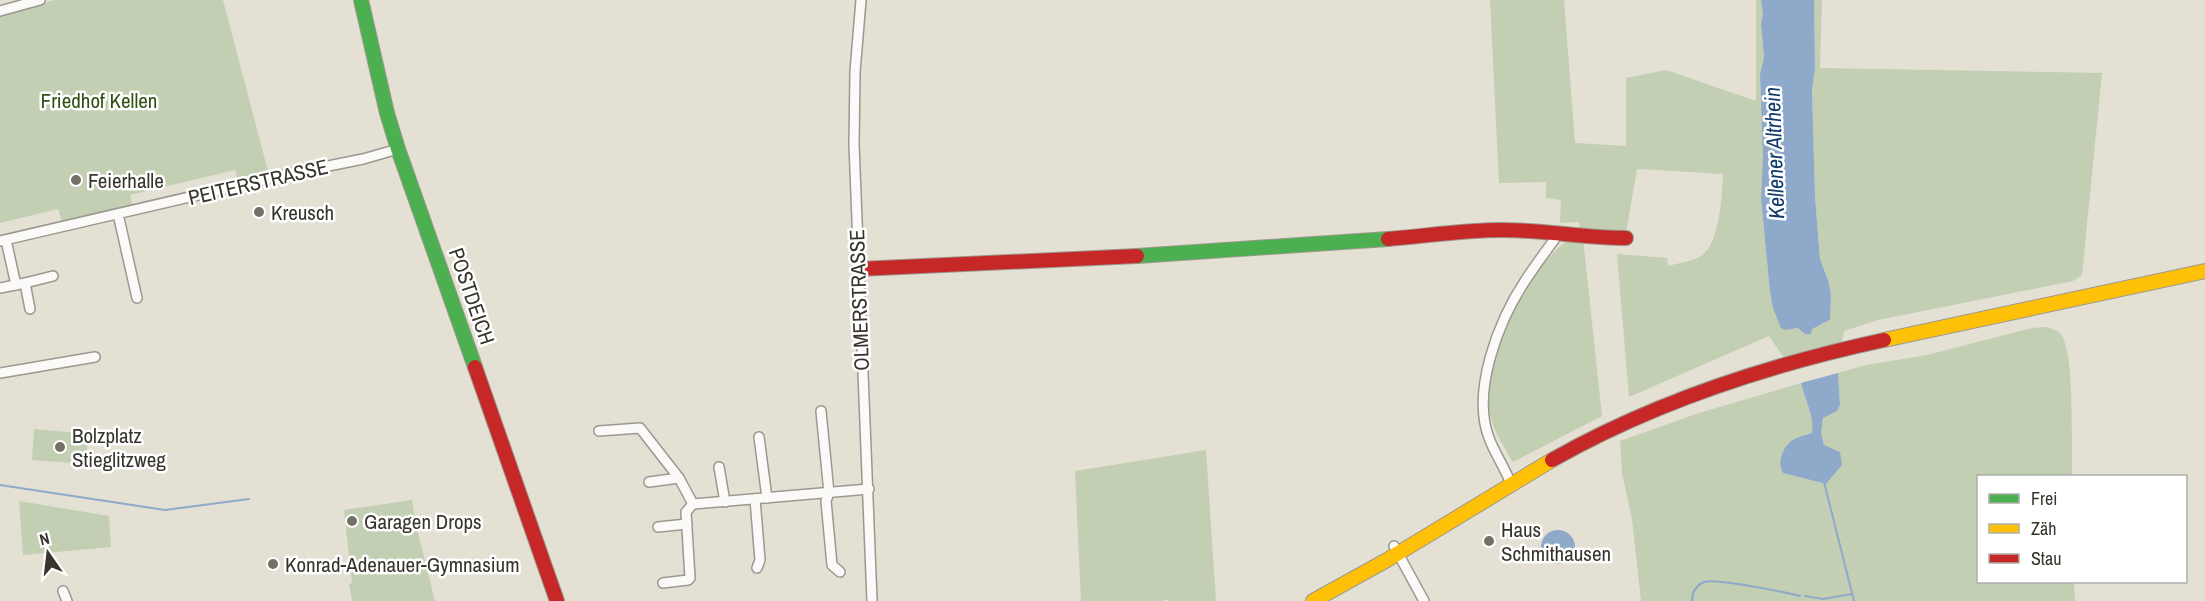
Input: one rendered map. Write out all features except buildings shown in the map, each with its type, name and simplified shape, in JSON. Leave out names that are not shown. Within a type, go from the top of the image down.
[{"type":"main road","name":"POSTDEICH","points":[[361,0],[384,101],[398,149],[557,601]]},
{"type":"main road","points":[[859,268],[1199,253],[1501,230],[1626,238]]},
{"type":"main road","points":[[1313,601],[1396,550],[1597,436],[1647,412],[1749,374],[1828,352],[2205,271]]},
{"type":"street","points":[[0,11],[40,0]]},
{"type":"street","name":"OLMERSTRASSE","points":[[861,0],[855,72],[854,144],[872,601]]},
{"type":"street","name":"PEITERSTRASSE","points":[[3,240],[363,159],[398,149]]},
{"type":"street","points":[[118,214],[137,298]]},
{"type":"street","points":[[1511,484],[1488,437],[1483,408],[1485,377],[1502,327],[1519,291],[1560,232]]},
{"type":"street","points":[[3,240],[30,309]]},
{"type":"street","points":[[0,288],[53,276]]},
{"type":"street","points":[[0,372],[95,357]]},
{"type":"street","points":[[821,411],[829,493],[826,501],[832,565],[840,572]]},
{"type":"street","points":[[599,431],[640,428],[679,478],[693,504]]},
{"type":"street","points":[[759,437],[767,498]]},
{"type":"street","points":[[719,467],[725,502]]},
{"type":"street","points":[[650,482],[679,478]]},
{"type":"street","points":[[663,583],[690,578],[686,512],[693,504],[869,489]]},
{"type":"street","points":[[755,499],[760,560],[757,568]]},
{"type":"street","points":[[658,527],[687,524]]},
{"type":"street","points":[[1396,550],[1424,601]]},
{"type":"street","points":[[63,591],[68,601]]},
{"type":"green space","name":"Friedhof Kellen","points":[[54,0],[223,0],[268,171],[237,179],[235,170],[130,195],[132,204],[62,222],[58,209],[0,223],[0,16]]},
{"type":"green space","points":[[1490,0],[1564,0],[1575,143],[1626,146],[1626,78],[1666,70],[1756,101],[1756,0],[1761,0],[1764,57],[1760,74],[1763,156],[1761,198],[1773,308],[1786,330],[1813,327],[1830,320],[1831,296],[1820,259],[1815,197],[1812,89],[1815,69],[1814,0],[1822,0],[1820,68],[2102,73],[2082,275],[2073,281],[1878,320],[1844,331],[1842,343],[1784,358],[1769,336],[1629,397],[1617,254],[1667,258],[1668,266],[1699,257],[1706,251],[1716,232],[1721,207],[1723,174],[1637,169],[1626,233],[1605,234],[1580,229],[1579,222],[1560,223],[1561,200],[1546,198],[1546,182],[1499,183]]},
{"type":"green space","points":[[1572,238],[1583,238],[1602,416],[1513,462],[1497,434],[1489,410],[1489,383],[1494,360],[1502,336],[1527,288],[1541,267]]},
{"type":"green space","points":[[2047,327],[2057,331],[2061,334],[2066,347],[2072,403],[2072,475],[1977,475],[1977,583],[2074,583],[2075,601],[1641,601],[1632,519],[1622,473],[1620,441],[1699,413],[1801,383],[1810,414],[1812,433],[1798,437],[1780,467],[1783,473],[1826,484],[1842,465],[1837,450],[1824,445],[1821,433],[1823,418],[1840,405],[1838,373],[1866,365],[1927,355],[2032,328]]},
{"type":"green space","name":"Bolzplatz Stieglitzweg","points":[[34,429],[88,434],[86,464],[32,460]]},
{"type":"green space","points":[[1206,450],[1216,601],[1168,601],[1166,599],[1162,601],[1081,601],[1075,471]]},
{"type":"green space","points":[[412,500],[435,601],[352,601],[344,510]]},
{"type":"green space","points":[[19,501],[109,516],[111,547],[23,555]]},
{"type":"water","points":[[1761,0],[1814,0],[1815,69],[1812,90],[1815,197],[1820,259],[1831,296],[1830,320],[1812,329],[1811,334],[1805,334],[1798,328],[1786,330],[1781,328],[1773,308],[1770,292],[1761,198],[1763,156],[1760,74],[1764,57]]},
{"type":"water","points":[[1838,373],[1840,405],[1837,411],[1823,418],[1821,433],[1824,445],[1840,452],[1842,465],[1826,484],[1783,473],[1780,461],[1787,445],[1798,437],[1812,433],[1810,414],[1801,383]]},
{"type":"water","points":[[1558,530],[1570,535],[1575,547],[1570,559],[1558,564],[1546,559],[1541,547],[1546,535]]},
{"type":"waterway","name":"Kellener Altrhein","points":[[1824,482],[1854,601]]},
{"type":"waterway","points":[[0,485],[165,510],[249,499]]},
{"type":"waterway","points":[[1692,601],[1696,587],[1711,581],[1800,596]]},
{"type":"waterway","points":[[1805,596],[1823,599],[1852,594]]},
{"type":"traffic: fast","points":[[361,0],[387,113],[398,149],[475,367]]},
{"type":"traffic: fast","points":[[1137,256],[1388,239]]},
{"type":"traffic: slow","points":[[1884,340],[2205,271]]},
{"type":"traffic: slow","points":[[1313,601],[1387,560],[1552,460]]},
{"type":"traffic: jam","points":[[1388,239],[1502,230],[1626,238]]},
{"type":"traffic: jam","points":[[859,269],[1137,256]]},
{"type":"traffic: jam","points":[[1552,460],[1631,420],[1714,387],[1798,361],[1884,340]]},
{"type":"traffic: jam","points":[[475,367],[557,601]]},
{"type":"place","name":"Feierhalle","points":[[76,180]]},
{"type":"place","name":"Kreusch","points":[[259,212]]},
{"type":"place","name":"Bolzplatz Stieglitzweg","points":[[60,447]]},
{"type":"place","name":"Garagen Drops","points":[[352,521]]},
{"type":"place","name":"Haus Schmithausen","points":[[1489,541]]},
{"type":"place","name":"Konrad-Adenauer-Gymnasium","points":[[273,564]]}]
